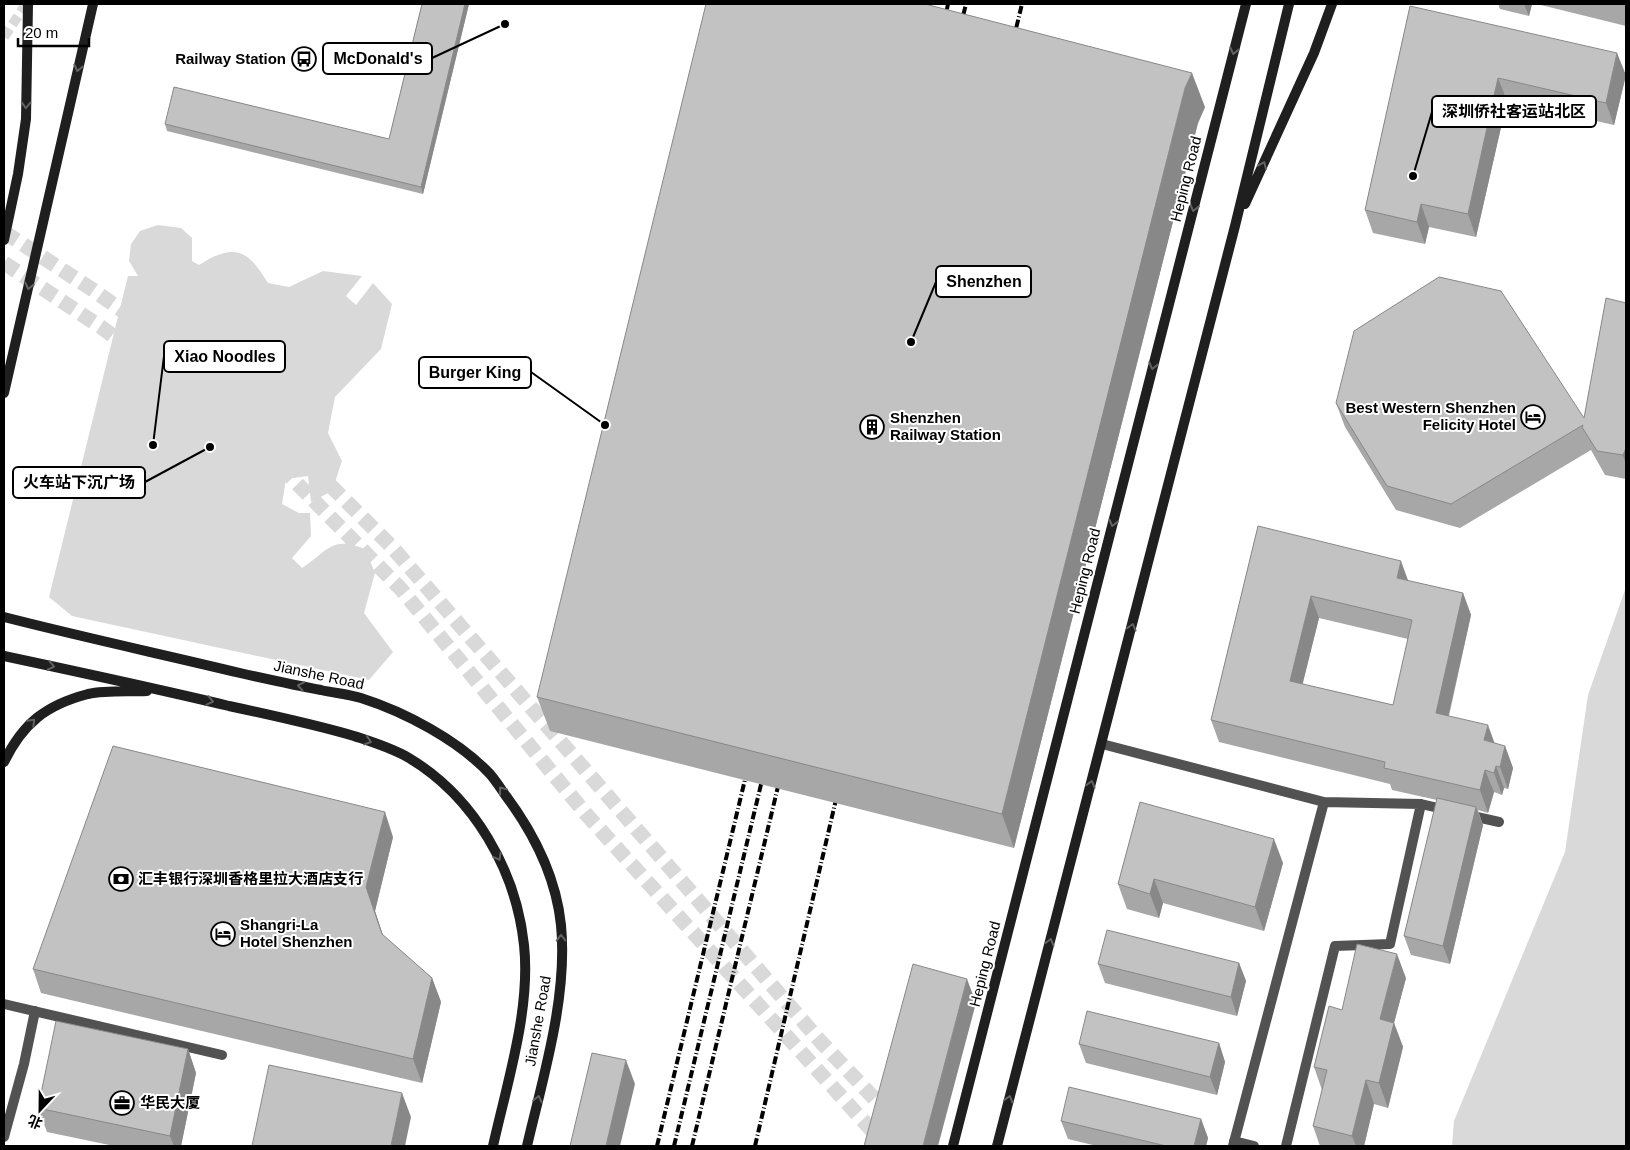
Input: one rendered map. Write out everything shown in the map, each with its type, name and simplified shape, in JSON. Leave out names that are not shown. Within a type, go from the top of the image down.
[{"type":"main road","points":[[4,240],[18,174],[26,119],[28,4]]},
{"type":"main road","points":[[4,393],[93,4]]},
{"type":"main road","name":"Heping Road","points":[[953,1146],[1246,4]]},
{"type":"main road","points":[[997,1146],[1236,226],[1289,4]]},
{"type":"main road","points":[[1236,226],[1314,53],[1332,4]]},
{"type":"main road","name":"Jianshe Road","points":[[4,617],[267,679],[360,698],[399,713],[433,731],[456,745],[490,774],[521,816],[538,846],[549,872],[561,927],[562,977],[557,1014],[528,1146]]},
{"type":"main road","name":"Jianshe Road","points":[[4,656],[331,729],[374,743],[409,758],[442,783],[478,822],[502,865],[518,906],[524,946],[524,992],[520,1025],[492,1146]]},
{"type":"main road","points":[[4,762],[27,726],[43,711],[90,694],[161,690]]},
{"type":"street","points":[[1102,744],[1324,802],[1421,804],[1499,822]]},
{"type":"street","points":[[1254,1146],[1234,1144],[1324,802]]},
{"type":"street","points":[[1286,1146],[1335,946],[1390,944],[1421,804]]},
{"type":"street","points":[[4,1004],[222,1055]]},
{"type":"street","points":[[4,1137],[24,1064],[35,1011]]},
{"type":"shaded area","points":[[158,225],[181,228],[192,238],[192,261],[199,265],[218,255],[230,252],[237,253],[249,259],[268,283],[289,287],[323,271],[362,276],[346,296],[356,305],[373,283],[392,304],[381,349],[335,397],[328,433],[342,461],[332,491],[311,502],[308,476],[286,479],[282,504],[299,513],[310,513],[311,536],[292,558],[302,568],[324,551],[337,544],[354,545],[365,549],[375,573],[364,613],[393,652],[369,680],[72,616],[49,597],[128,276],[138,276],[129,261],[131,244],[140,231]]},
{"type":"shaded area","points":[[1626,587],[1626,1146],[1452,1146],[1454,1121],[1565,852],[1588,695]]},
{"type":"building","points":[[422,4],[465,4],[421,187],[165,124],[174,87],[389,139]]},
{"type":"building","name":"Shenzhen Railway Station","points":[[706,4],[925,4],[1192,73],[1185,88],[1002,814],[537,697]]},
{"type":"building","points":[[1410,6],[1617,53],[1606,103],[1498,78],[1468,214],[1421,204],[1417,222],[1365,210]]},
{"type":"building","points":[[1439,277],[1501,291],[1584,418],[1606,298],[1626,303],[1626,448],[1623,455],[1597,451],[1582,427],[1583,425],[1451,504],[1387,486],[1336,403],[1354,331]]},
{"type":"building","points":[[1258,526],[1401,561],[1397,578],[1463,593],[1436,713],[1488,725],[1484,740],[1505,746],[1500,767],[1496,766],[1494,773],[1485,770],[1480,790],[1384,768],[1385,762],[1211,720]],"holes":[[[1311,596],[1412,620],[1393,705],[1290,681]]]},
{"type":"building","name":"Shangri-La Hotel Shenzhen","points":[[113,746],[385,812],[366,887],[382,934],[432,978],[413,1059],[33,969]]},
{"type":"building","points":[[1437,798],[1476,807],[1443,946],[1404,936]]},
{"type":"building","points":[[1140,802],[1274,839],[1255,907],[1154,879],[1150,894],[1118,884]]},
{"type":"building","points":[[1107,930],[1239,963],[1231,997],[1098,964]]},
{"type":"building","points":[[1357,944],[1397,954],[1380,1019],[1394,1023],[1379,1083],[1366,1080],[1352,1136],[1313,1126],[1327,1070],[1314,1067],[1329,1006],[1342,1010]]},
{"type":"building","points":[[913,964],[967,979],[923,1146],[864,1146]]},
{"type":"building","points":[[1087,1011],[1219,1043],[1210,1077],[1079,1044]]},
{"type":"building","name":"华民大厦","points":[[56,1021],[188,1049],[170,1136],[38,1108]]},
{"type":"building","points":[[592,1053],[626,1060],[606,1146],[570,1146]]},
{"type":"building","points":[[269,1065],[402,1093],[391,1146],[252,1146]]},
{"type":"building","points":[[1069,1087],[1201,1119],[1194,1146],[1166,1146],[1061,1121]]},
{"type":"tunnel","points":[[4,37],[26,4]]},
{"type":"tunnel","points":[[4,232],[93,290],[167,342],[236,397],[293,448],[392,547],[821,1042],[919,1146]]},
{"type":"tunnel","points":[[4,263],[101,327],[230,424],[273,459],[400,588],[586,814],[886,1146]]},
{"type":"railway","points":[[944,23],[948,4]]},
{"type":"railway","points":[[960,28],[966,4]]},
{"type":"railway","points":[[1013,41],[1022,4]]},
{"type":"railway","points":[[657,1146],[748,767]]},
{"type":"railway","points":[[674,1146],[764,772]]},
{"type":"railway","points":[[692,1146],[781,774]]},
{"type":"railway","points":[[755,1146],[838,791]]},
{"type":"place","name":"McDonald's","points":[[505,24]]},
{"type":"place","name":"Railway Station","points":[[304,59]]},
{"type":"place","name":"深圳侨社客运站北区","points":[[1413,176]]},
{"type":"place","name":"Shenzhen","points":[[911,342]]},
{"type":"place","name":"Best Western Shenzhen Felicity Hotel","points":[[1533,417]]},
{"type":"place","name":"Burger King","points":[[605,425]]},
{"type":"place","name":"Shenzhen Railway Station","points":[[872,427]]},
{"type":"place","name":"Xiao Noodles","points":[[153,445]]},
{"type":"place","name":"火车站下沉广场","points":[[210,447]]},
{"type":"place","name":"汇丰银行深圳香格里拉大酒店支行","points":[[121,879]]},
{"type":"place","name":"Shangri-La Hotel Shenzhen","points":[[223,934]]},
{"type":"place","name":"华民大厦","points":[[122,1103]]}]
